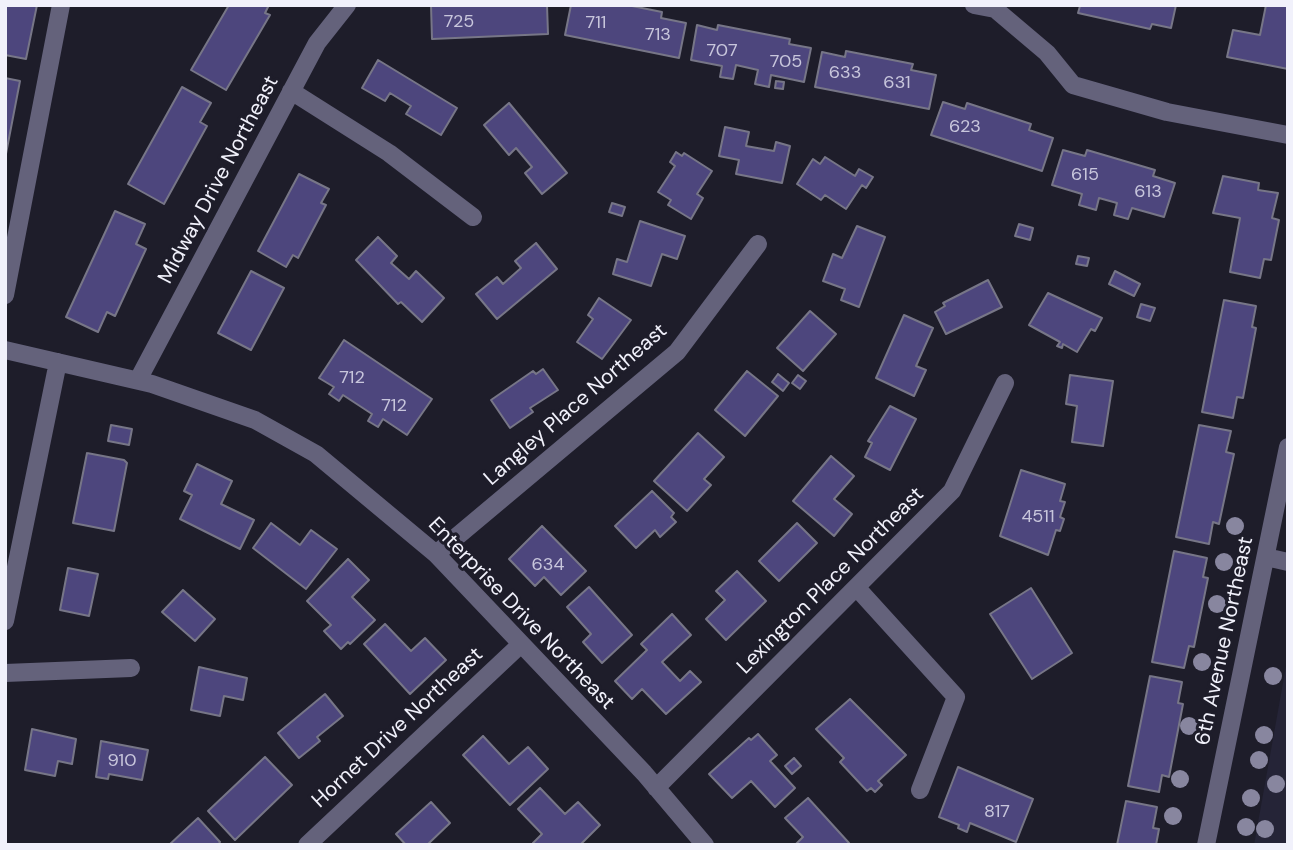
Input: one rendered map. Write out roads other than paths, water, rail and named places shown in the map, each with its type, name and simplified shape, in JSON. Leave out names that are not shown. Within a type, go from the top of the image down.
[{"type":"street","points":[[5,295],[61,5]]},
{"type":"street","name":"Midway Drive Northeast","points":[[138,380],[317,43],[347,5]]},
{"type":"street","points":[[974,5],[995,9],[1047,53],[1073,85],[1167,112],[1288,135]]},
{"type":"street","points":[[291,91],[389,153],[472,217]]},
{"type":"street","name":"Langley Place Northeast","points":[[436,554],[677,352],[758,244]]},
{"type":"street","name":"Enterprise Drive Northeast","points":[[5,351],[138,380],[256,420],[316,454],[436,554],[656,788],[705,845]]},
{"type":"street","points":[[5,621],[58,362]]},
{"type":"street","name":"Lexington Place Northeast","points":[[656,788],[952,491],[1005,383]]},
{"type":"street","name":"6th Avenue Northeast","points":[[1206,845],[1288,447]]},
{"type":"street","points":[[1266,557],[1288,562]]},
{"type":"street","points":[[857,588],[956,697],[920,790]]},
{"type":"street","name":"Hornet Drive Northeast","points":[[318,841],[520,645]]},
{"type":"street","points":[[5,673],[131,668]]}]
